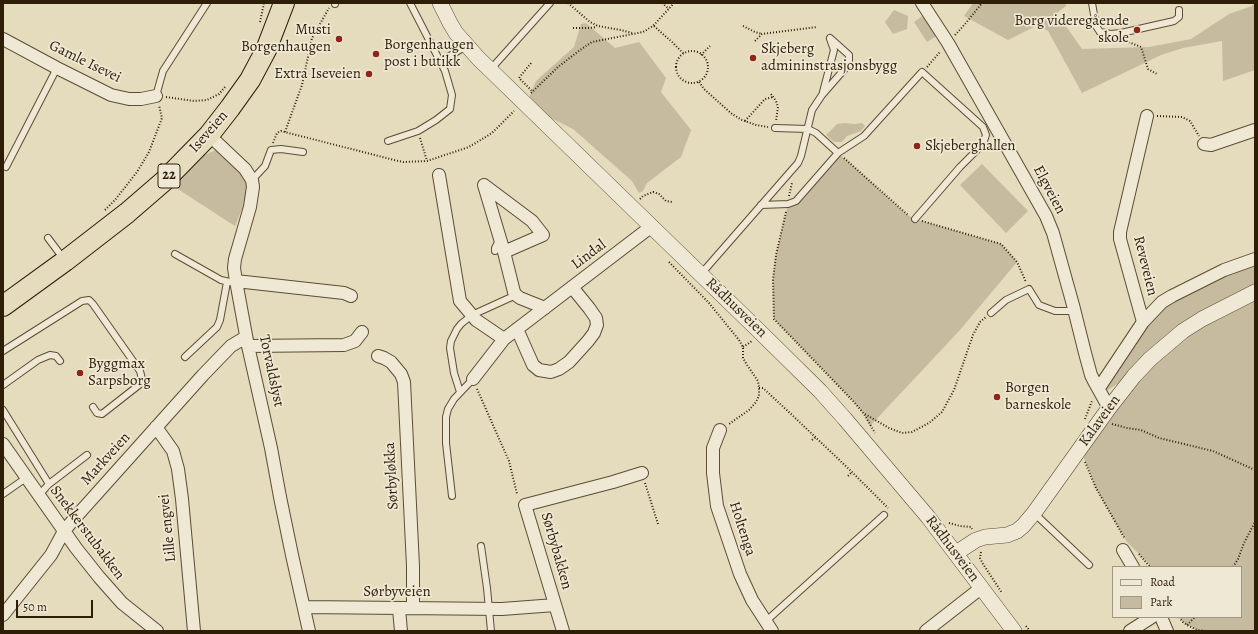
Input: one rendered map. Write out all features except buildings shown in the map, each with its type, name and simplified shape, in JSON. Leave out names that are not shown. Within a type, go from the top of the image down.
[{"type":"highway","name":"Iseveien","points":[[3,306],[127,213],[164,181],[209,135],[253,75],[268,44],[284,3]]},
{"type":"street","name":"Rådhusveien","points":[[440,3],[450,22],[467,46],[490,70],[633,207],[820,391],[846,419],[923,511],[981,588],[1018,626]]},
{"type":"street","name":"Elgveien","points":[[922,3],[948,42],[1046,216],[1053,232],[1075,311],[1084,353],[1094,381],[1100,391],[1105,414]]},
{"type":"street","name":"Gamle Isevei","points":[[3,39],[111,95],[129,99],[141,99],[156,96]]},
{"type":"street","name":"Reveveien","points":[[1143,322],[1120,239],[1147,116]]},
{"type":"street","points":[[1204,144],[1211,145],[1255,130]]},
{"type":"street","points":[[209,135],[245,169],[252,180]]},
{"type":"street","points":[[438,175],[460,301],[476,320],[504,340]]},
{"type":"street","name":"Torvaldslyst","points":[[252,180],[253,187],[250,207],[235,258],[231,282],[247,341],[271,448],[309,631]]},
{"type":"street","points":[[500,248],[543,236],[532,222],[484,185],[500,248],[514,292],[520,298],[545,308]]},
{"type":"street","name":"Lindal","points":[[473,378],[504,340],[652,226]]},
{"type":"street","points":[[1100,391],[1143,322],[1162,302],[1224,270],[1255,258]]},
{"type":"street","points":[[231,282],[344,293],[351,296]]},
{"type":"street","points":[[517,329],[533,365],[539,370],[551,372],[559,369],[569,362],[588,341],[594,333],[597,325],[596,318],[572,287]]},
{"type":"street","name":"Kalaveien","points":[[956,553],[976,540],[985,537],[1006,535],[1017,531],[1023,526],[1105,414],[1134,376],[1150,359],[1184,331],[1202,319],[1255,292]]},
{"type":"street","points":[[247,341],[344,345],[355,341],[362,332]]},
{"type":"street","name":"Markveien","points":[[3,615],[51,555],[64,531],[74,519],[231,346],[247,341]]},
{"type":"street","name":"Sørbyløkka","points":[[378,356],[391,362],[401,374],[404,382],[413,566],[413,608]]},
{"type":"street","name":"Lille engvei","points":[[156,427],[170,444],[176,458],[182,499],[194,631]]},
{"type":"street","name":"Holtenga","points":[[720,430],[713,448],[713,473],[716,506],[740,574],[752,600],[769,627]]},
{"type":"street","name":"Snekkerstubakken","points":[[3,444],[86,561],[113,594],[157,631]]},
{"type":"street","name":"Sørbybakken","points":[[563,631],[525,505],[642,473]]},
{"type":"street","points":[[1125,546],[1133,566]]},
{"type":"street","points":[[926,631],[981,588]]},
{"type":"street","name":"Sørbyveien","points":[[304,607],[489,609],[555,605]]},
{"type":"street","points":[[399,609],[400,631]]},
{"type":"street","points":[[1130,631],[1150,618]]},
{"type":"street","points":[[1161,618],[1167,631]]},
{"type":"lane","points":[[156,96],[163,72],[207,3]]},
{"type":"lane","points":[[388,141],[418,131],[450,109],[452,95],[445,71],[410,3]]},
{"type":"lane","points":[[490,70],[550,3]]},
{"type":"lane","points":[[1092,3],[1096,26],[1100,32],[1115,34],[1174,21],[1179,16],[1179,10]]},
{"type":"lane","points":[[701,274],[795,167],[801,156],[812,110],[822,94],[849,64],[849,56],[830,38],[834,50],[827,81],[822,94]]},
{"type":"lane","points":[[440,62],[467,46]]},
{"type":"lane","points":[[6,167],[57,68]]},
{"type":"lane","points":[[761,205],[788,204],[796,201],[838,153],[864,136],[922,72],[983,127],[986,135],[983,144],[960,166],[915,219]]},
{"type":"lane","points":[[775,128],[808,129],[816,133],[838,153]]},
{"type":"lane","points":[[252,180],[265,166],[271,150],[281,149],[303,152]]},
{"type":"lane","points":[[48,238],[65,261]]},
{"type":"lane","points":[[175,254],[220,280],[231,282],[217,327],[185,357]]},
{"type":"lane","points":[[991,313],[1006,300],[1029,289],[1039,305],[1055,311],[1075,311]]},
{"type":"lane","points":[[460,392],[451,361],[451,344],[461,324],[472,315],[516,295]]},
{"type":"lane","points":[[3,351],[82,301],[89,300],[94,304],[140,371],[142,379],[139,385],[102,414],[97,413],[93,407]]},
{"type":"lane","points":[[3,385],[38,360],[50,355],[56,356],[60,361]]},
{"type":"lane","name":"Lindal","points":[[452,496],[446,443],[446,417],[448,409],[460,392],[473,378]]},
{"type":"lane","points":[[3,410],[49,484]]},
{"type":"lane","points":[[39,495],[49,484],[87,455]]},
{"type":"lane","points":[[3,494],[26,478]]},
{"type":"lane","points":[[1034,513],[1088,565]]},
{"type":"lane","points":[[769,627],[884,515]]},
{"type":"lane","points":[[481,546],[491,631]]},
{"type":"path","points":[[259,23],[264,3]]},
{"type":"path","points":[[568,3],[590,22],[598,26],[621,30],[633,34]]},
{"type":"path","points":[[662,3],[669,9]]},
{"type":"path","points":[[271,150],[276,133],[281,131],[403,162],[427,161],[469,147],[492,133],[532,91],[558,67],[580,50],[592,42],[642,32],[653,26],[674,3]]},
{"type":"path","points":[[285,132],[302,85],[312,38],[329,8],[335,4]]},
{"type":"path","points":[[573,28],[590,28],[598,26]]},
{"type":"path","points":[[653,26],[684,54]]},
{"type":"path","points":[[743,26],[762,34],[817,27]]},
{"type":"path","points":[[755,41],[762,34]]},
{"type":"path","points":[[1115,34],[1119,38],[1141,47],[1148,69],[1158,74]]},
{"type":"path","points":[[701,55],[710,46]]},
{"type":"path","points":[[693,52],[701,55],[705,59],[708,69],[706,74],[699,82],[688,83],[680,77],[676,68],[680,58],[684,54],[693,52]]},
{"type":"path","points":[[531,63],[519,78],[532,91]]},
{"type":"path","points":[[102,214],[137,172],[149,152],[162,118],[156,96],[194,101],[207,100],[219,94],[230,82]]},
{"type":"path","points":[[699,82],[704,89],[732,114],[756,125],[775,128],[778,107],[771,94]]},
{"type":"path","points":[[745,121],[765,99],[773,97]]},
{"type":"path","points":[[1147,116],[1166,115],[1182,117],[1190,121],[1204,144]]},
{"type":"path","points":[[418,131],[427,161]]},
{"type":"path","points":[[838,153],[909,216],[1001,244],[1017,262],[1029,289]]},
{"type":"path","points":[[795,167],[776,255],[774,274],[774,319],[864,414],[876,436]]},
{"type":"path","points":[[633,207],[643,196],[653,192],[659,194],[666,201],[672,202]]},
{"type":"path","points":[[864,414],[889,428],[902,433],[912,432],[929,423],[942,412],[954,390],[973,334],[980,322],[991,313]]},
{"type":"path","points":[[720,430],[749,410],[759,396],[758,381],[743,358],[743,347],[752,341]]},
{"type":"path","points":[[473,378],[506,452],[517,494]]},
{"type":"path","points":[[759,388],[763,388],[769,393],[890,510],[884,515]]},
{"type":"path","points":[[1084,421],[1092,401],[1100,391]]},
{"type":"path","points":[[1105,414],[1108,423],[1141,430],[1159,438],[1213,451],[1255,470]]},
{"type":"path","points":[[812,440],[816,437]]},
{"type":"path","points":[[1080,448],[1096,488],[1125,546]]},
{"type":"path","points":[[848,476],[852,472]]},
{"type":"path","points":[[642,473],[658,524]]},
{"type":"path","points":[[945,520],[953,525],[971,527],[981,549],[980,558],[1006,598]]},
{"type":"path","points":[[1234,566],[1255,522]]},
{"type":"path","points":[[1137,552],[1149,566]]},
{"type":"path","points":[[1180,618],[1187,625],[1197,630],[1206,631]]},
{"type":"path","points":[[1187,625],[1194,618]]},
{"type":"path","points":[[1018,626],[1030,631]]},
{"type":"green space","points":[[973,3],[1066,3],[1066,6],[1058,12],[1057,18],[1063,22],[1082,49],[1149,47],[1191,39],[1229,14],[1252,6],[1255,3],[1255,70],[1223,81],[1222,41],[1183,48],[1161,55],[1082,93],[1048,31],[1038,25],[1008,40],[964,16]]},
{"type":"green space","points":[[894,10],[908,16],[907,29],[893,34],[885,22]]},
{"type":"green space","points":[[925,14],[938,35],[927,42],[914,22]]},
{"type":"green space","points":[[586,23],[615,48],[639,42],[666,78],[661,92],[691,130],[681,157],[647,183],[643,191],[639,193],[632,181],[573,129],[547,116],[529,98],[536,81],[574,47],[581,24]]},
{"type":"green space","points":[[862,123],[865,126],[861,131],[847,136],[842,142],[834,142],[826,135],[837,124]]},
{"type":"green space","points":[[216,150],[239,169],[247,183],[247,194],[235,226],[170,184],[195,159]]},
{"type":"green space","points":[[838,153],[909,216],[1001,244],[1017,262],[960,330],[870,426],[864,414],[854,402],[774,319],[773,280],[776,255],[788,204],[796,201]]},
{"type":"green space","points":[[982,164],[1028,211],[1006,233],[960,185]]},
{"type":"green space","points":[[1255,259],[1255,285],[1102,394],[1152,312]]},
{"type":"green space","points":[[1255,292],[1255,631],[1197,630],[1183,622],[1180,618],[1242,618],[1242,566],[1150,566],[1127,542],[1108,510],[1096,488],[1080,448],[1150,359]]},
{"type":"place","name":"Borg videregående skole","points":[[1137,30]]},
{"type":"place","name":"Musti Borgenhaugen","points":[[339,39]]},
{"type":"place","name":"Borgenhaugen post i butikk","points":[[376,54]]},
{"type":"place","name":"Skjeberg admininstrasjonsbygg","points":[[753,58]]},
{"type":"place","name":"Extra Iseveien","points":[[369,74]]},
{"type":"place","name":"Skjeberghallen","points":[[917,146]]},
{"type":"place","name":"Byggmax Sarpsborg","points":[[80,373]]},
{"type":"place","name":"Borgen barneskole","points":[[997,397]]}]
